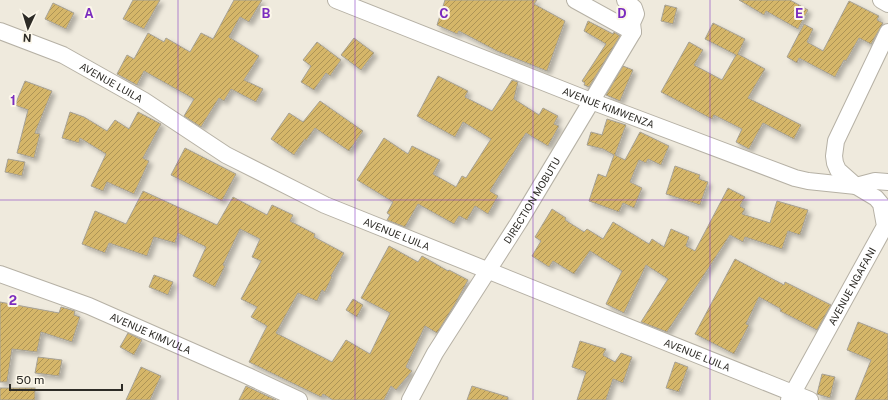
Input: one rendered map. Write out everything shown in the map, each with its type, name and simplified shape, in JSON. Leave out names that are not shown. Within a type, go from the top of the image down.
[{"type":"street","name":"AVENUE KIMWENZA","points":[[336,0],[591,101],[795,178],[808,181],[856,186],[875,181],[888,182]]},
{"type":"street","points":[[575,0],[633,32]]},
{"type":"street","name":"DIRECTION MOBUTU","points":[[410,400],[435,353],[519,222],[633,32],[632,23],[636,14],[634,8],[625,0]]},
{"type":"street","points":[[881,0],[888,4]]},
{"type":"street","name":"AVENUE LUILA","points":[[0,32],[63,55],[143,100],[226,155],[325,205],[487,270],[791,397],[810,400]]},
{"type":"street","name":"AVENUE NGAFANI","points":[[791,397],[887,225],[880,204],[876,198],[856,186],[838,170],[835,163],[834,148],[888,32]]},
{"type":"street","name":"AVENUE KIMVULA","points":[[0,274],[89,306],[299,400]]},
{"type":"building","points":[[133,0],[160,0],[144,29],[123,19]]},
{"type":"building","points":[[234,0],[262,0],[249,22],[240,17],[229,37],[259,56],[244,80],[263,89],[256,102],[231,89],[224,101],[219,98],[201,127],[184,116],[194,99],[144,71],[137,85],[117,74],[127,55],[134,59],[148,33],[164,42],[166,38],[190,52],[201,33],[213,39]]},
{"type":"building","points":[[445,0],[537,0],[534,4],[565,21],[547,71],[497,51],[459,31],[457,34],[437,25]]},
{"type":"building","points":[[739,0],[790,0],[808,10],[798,29],[766,11],[764,15]]},
{"type":"building","points":[[849,1],[879,16],[877,20],[883,23],[871,44],[859,38],[846,61],[844,60],[835,77],[799,58],[797,63],[787,57],[804,24],[813,29],[807,42],[823,51]]},
{"type":"building","points":[[53,3],[74,13],[66,29],[45,19]]},
{"type":"building","points":[[665,5],[677,8],[673,24],[661,21]]},
{"type":"building","points":[[588,21],[620,36],[589,87],[584,85],[585,83],[582,81],[606,44],[584,31]]},
{"type":"building","points":[[713,23],[745,39],[738,54],[765,69],[748,98],[801,125],[794,139],[763,123],[749,149],[736,142],[742,129],[714,115],[712,119],[661,92],[689,42],[703,50],[694,65],[722,80],[736,55],[705,39]]},
{"type":"building","points":[[354,38],[374,53],[361,70],[341,55]]},
{"type":"building","points":[[317,42],[341,60],[330,76],[326,73],[314,90],[301,82],[311,66],[303,60]]},
{"type":"building","points":[[623,66],[633,70],[620,101],[606,95]]},
{"type":"building","points":[[438,76],[468,91],[465,97],[492,111],[512,80],[518,82],[514,99],[539,115],[543,108],[558,116],[554,124],[559,126],[548,146],[526,133],[490,191],[498,196],[488,214],[475,206],[467,220],[459,216],[454,224],[418,204],[405,227],[387,220],[390,215],[387,213],[393,202],[357,180],[384,138],[408,154],[412,146],[440,160],[433,174],[456,187],[462,176],[466,178],[491,139],[463,122],[455,137],[417,116]]},
{"type":"building","points":[[25,81],[52,91],[35,133],[40,134],[34,158],[17,153],[28,110],[15,105]]},
{"type":"building","points":[[320,101],[363,131],[349,151],[315,128],[294,155],[271,139],[289,113],[303,122]]},
{"type":"building","points":[[70,112],[84,117],[107,131],[115,120],[129,129],[138,112],[161,124],[143,158],[149,161],[134,194],[107,182],[103,191],[91,186],[106,154],[80,138],[79,143],[62,138]]},
{"type":"building","points":[[607,119],[626,125],[615,155],[625,160],[640,132],[669,146],[661,165],[648,159],[646,163],[639,160],[630,182],[642,188],[634,208],[623,203],[619,212],[589,201],[598,174],[606,177],[614,155],[603,149],[587,145],[591,132],[602,135]]},
{"type":"building","points":[[185,148],[236,174],[222,201],[171,175]]},
{"type":"building","points":[[8,159],[25,162],[22,176],[5,172]]},
{"type":"building","points":[[675,166],[700,175],[699,179],[708,182],[700,205],[666,194]]},
{"type":"building","points":[[728,188],[745,197],[740,206],[745,209],[742,214],[770,223],[777,201],[808,210],[800,235],[788,231],[782,249],[745,237],[743,242],[730,235],[667,332],[641,322],[668,279],[646,265],[624,313],[606,304],[622,271],[590,251],[574,274],[553,261],[549,267],[532,256],[541,241],[535,237],[552,209],[566,218],[565,220],[584,232],[587,229],[603,239],[613,222],[649,244],[652,239],[664,247],[671,229],[689,237],[686,246],[695,251]]},
{"type":"building","points":[[143,191],[217,225],[233,197],[267,215],[272,205],[293,215],[290,221],[315,234],[314,237],[344,253],[331,276],[332,277],[325,292],[322,290],[317,301],[298,293],[276,333],[332,362],[346,340],[370,354],[390,313],[361,298],[389,246],[418,262],[422,256],[448,271],[449,270],[468,280],[437,333],[425,326],[406,367],[412,371],[396,390],[391,386],[384,400],[333,400],[323,394],[321,397],[249,362],[267,326],[251,317],[257,307],[241,299],[261,261],[252,257],[260,239],[240,229],[223,265],[225,266],[215,287],[193,276],[206,247],[178,233],[175,243],[154,237],[147,256],[109,243],[105,253],[82,244],[95,211],[126,224]]},
{"type":"building","points":[[735,259],[784,285],[785,282],[831,305],[817,330],[780,311],[781,309],[759,297],[746,324],[749,325],[734,354],[695,334]]},
{"type":"building","points":[[154,275],[173,282],[168,295],[149,287]]},
{"type":"building","points":[[353,299],[363,305],[357,317],[346,310]]},
{"type":"building","points":[[0,302],[59,313],[61,307],[75,311],[74,315],[80,317],[72,342],[41,332],[37,352],[12,349],[7,382],[0,382]]},
{"type":"building","points":[[858,322],[888,334],[888,400],[855,400],[871,360],[847,350]]},
{"type":"building","points":[[128,333],[142,340],[134,355],[120,347]]},
{"type":"building","points":[[580,341],[606,349],[603,355],[615,362],[621,353],[632,357],[623,383],[613,379],[606,400],[577,400],[586,372],[572,367]]},
{"type":"building","points":[[38,357],[62,360],[59,376],[35,373]]},
{"type":"building","points":[[675,362],[688,367],[679,392],[666,388]]},
{"type":"building","points":[[141,367],[161,376],[150,400],[126,400]]},
{"type":"building","points":[[822,374],[835,377],[830,398],[817,394]]},
{"type":"building","points":[[246,386],[276,400],[239,400]]},
{"type":"building","points":[[472,386],[508,397],[508,400],[467,400]]},
{"type":"building","points":[[0,388],[35,388],[35,400],[0,400]]}]
